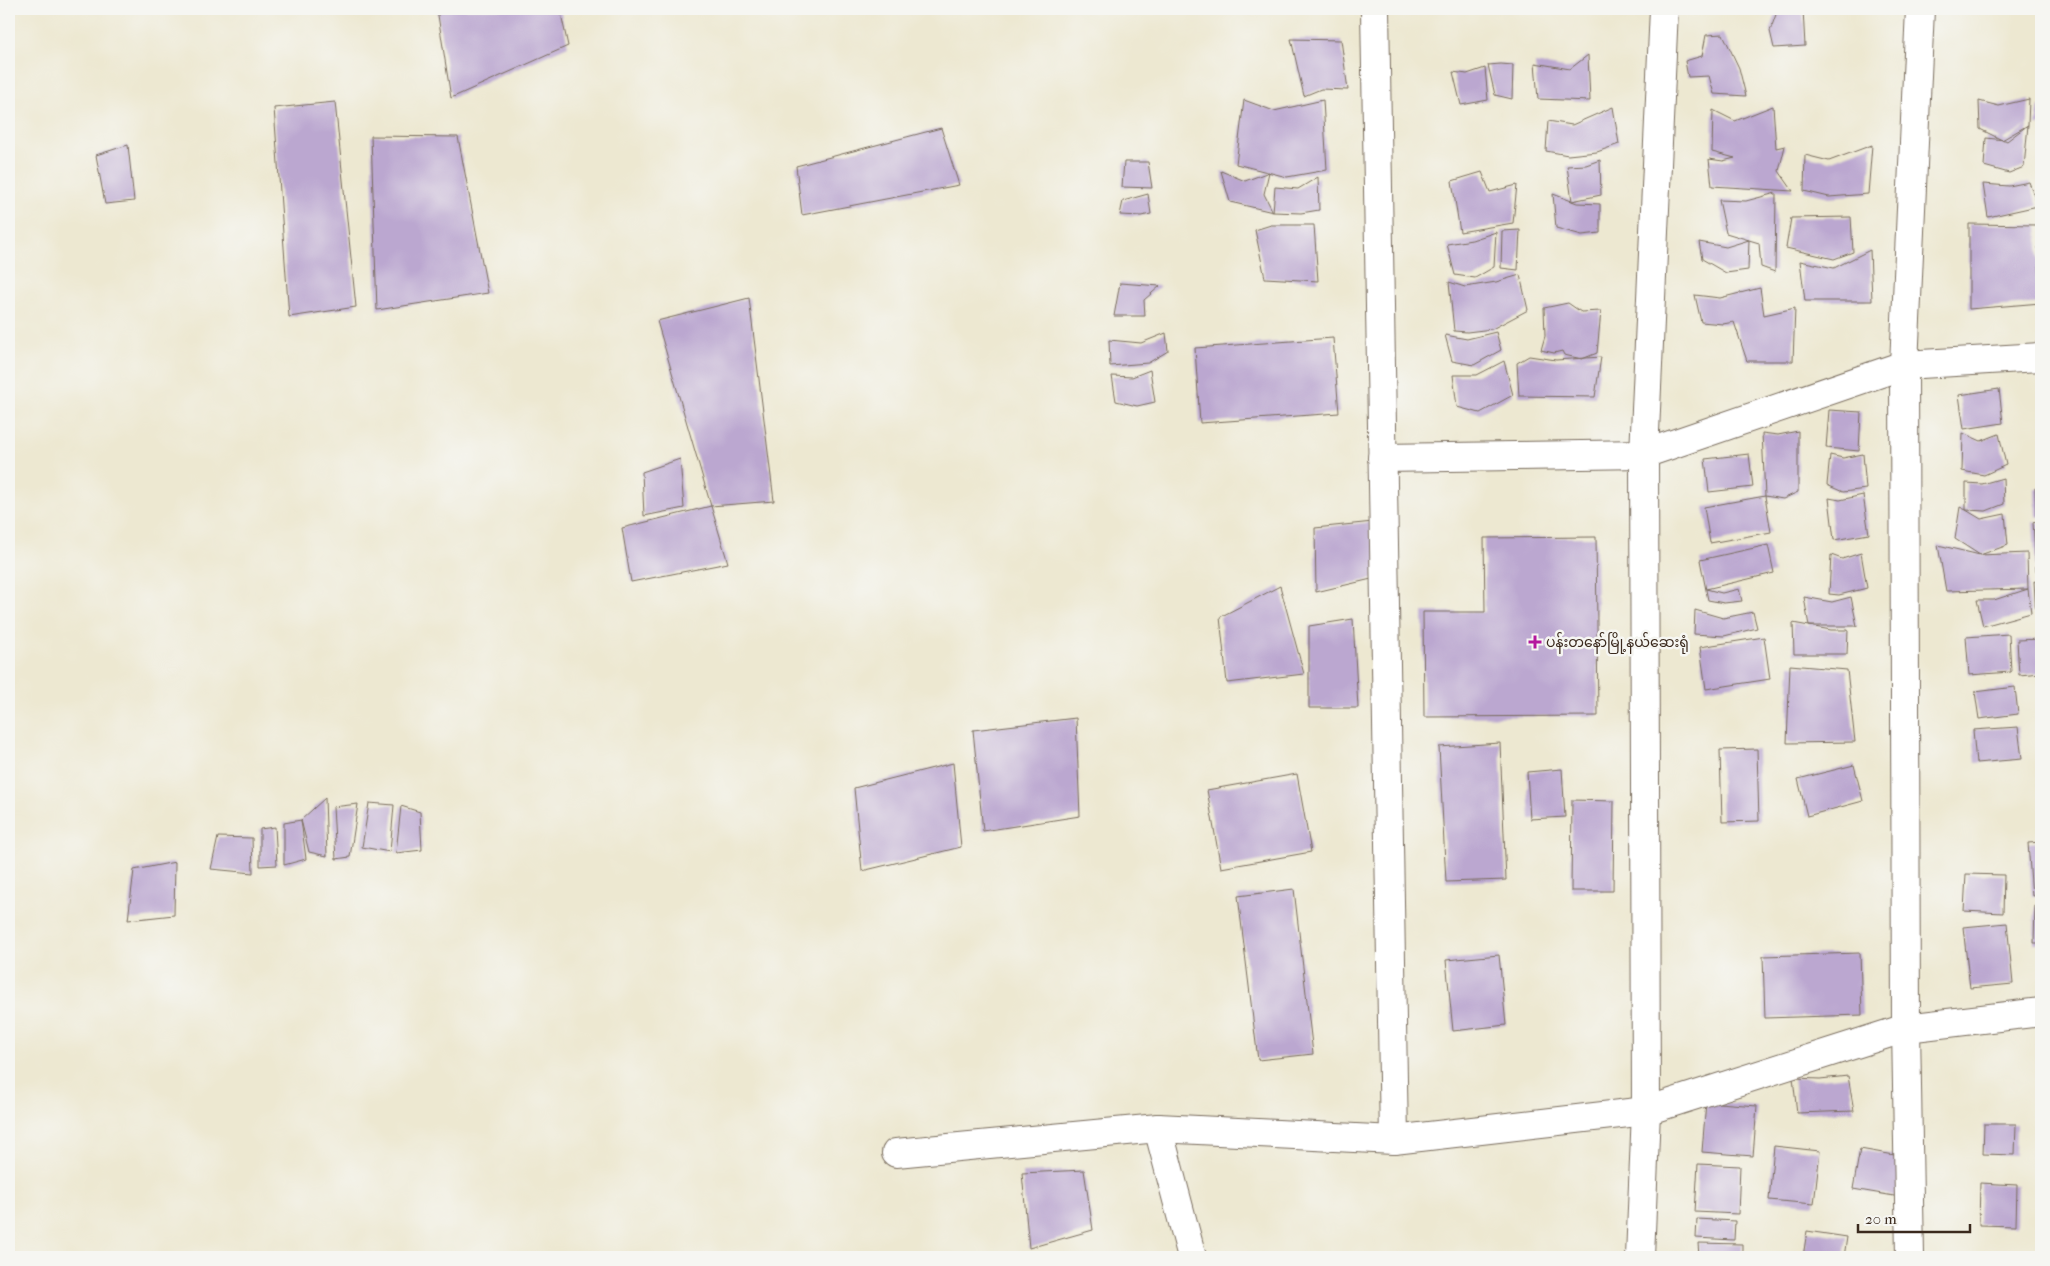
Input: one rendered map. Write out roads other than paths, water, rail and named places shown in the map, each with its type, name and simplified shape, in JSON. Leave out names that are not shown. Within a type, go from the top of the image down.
[{"type":"street","points":[[1375,9],[1394,1140]]},
{"type":"street","points":[[1640,1257],[1646,1111],[1644,454],[1664,9]]},
{"type":"street","points":[[1910,1257],[1906,1028],[1904,365],[1920,9]]},
{"type":"street","points":[[1382,458],[1644,454],[1904,365],[2041,357]]},
{"type":"street","points":[[896,1153],[1158,1128],[1394,1140],[1646,1111],[1906,1028],[2041,1012]]},
{"type":"street","points":[[1158,1128],[1192,1257]]},
{"type":"place","name":"ပန်းတနော်မြို့နယ်ဆေးရုံ","points":[[1535,642]]}]
